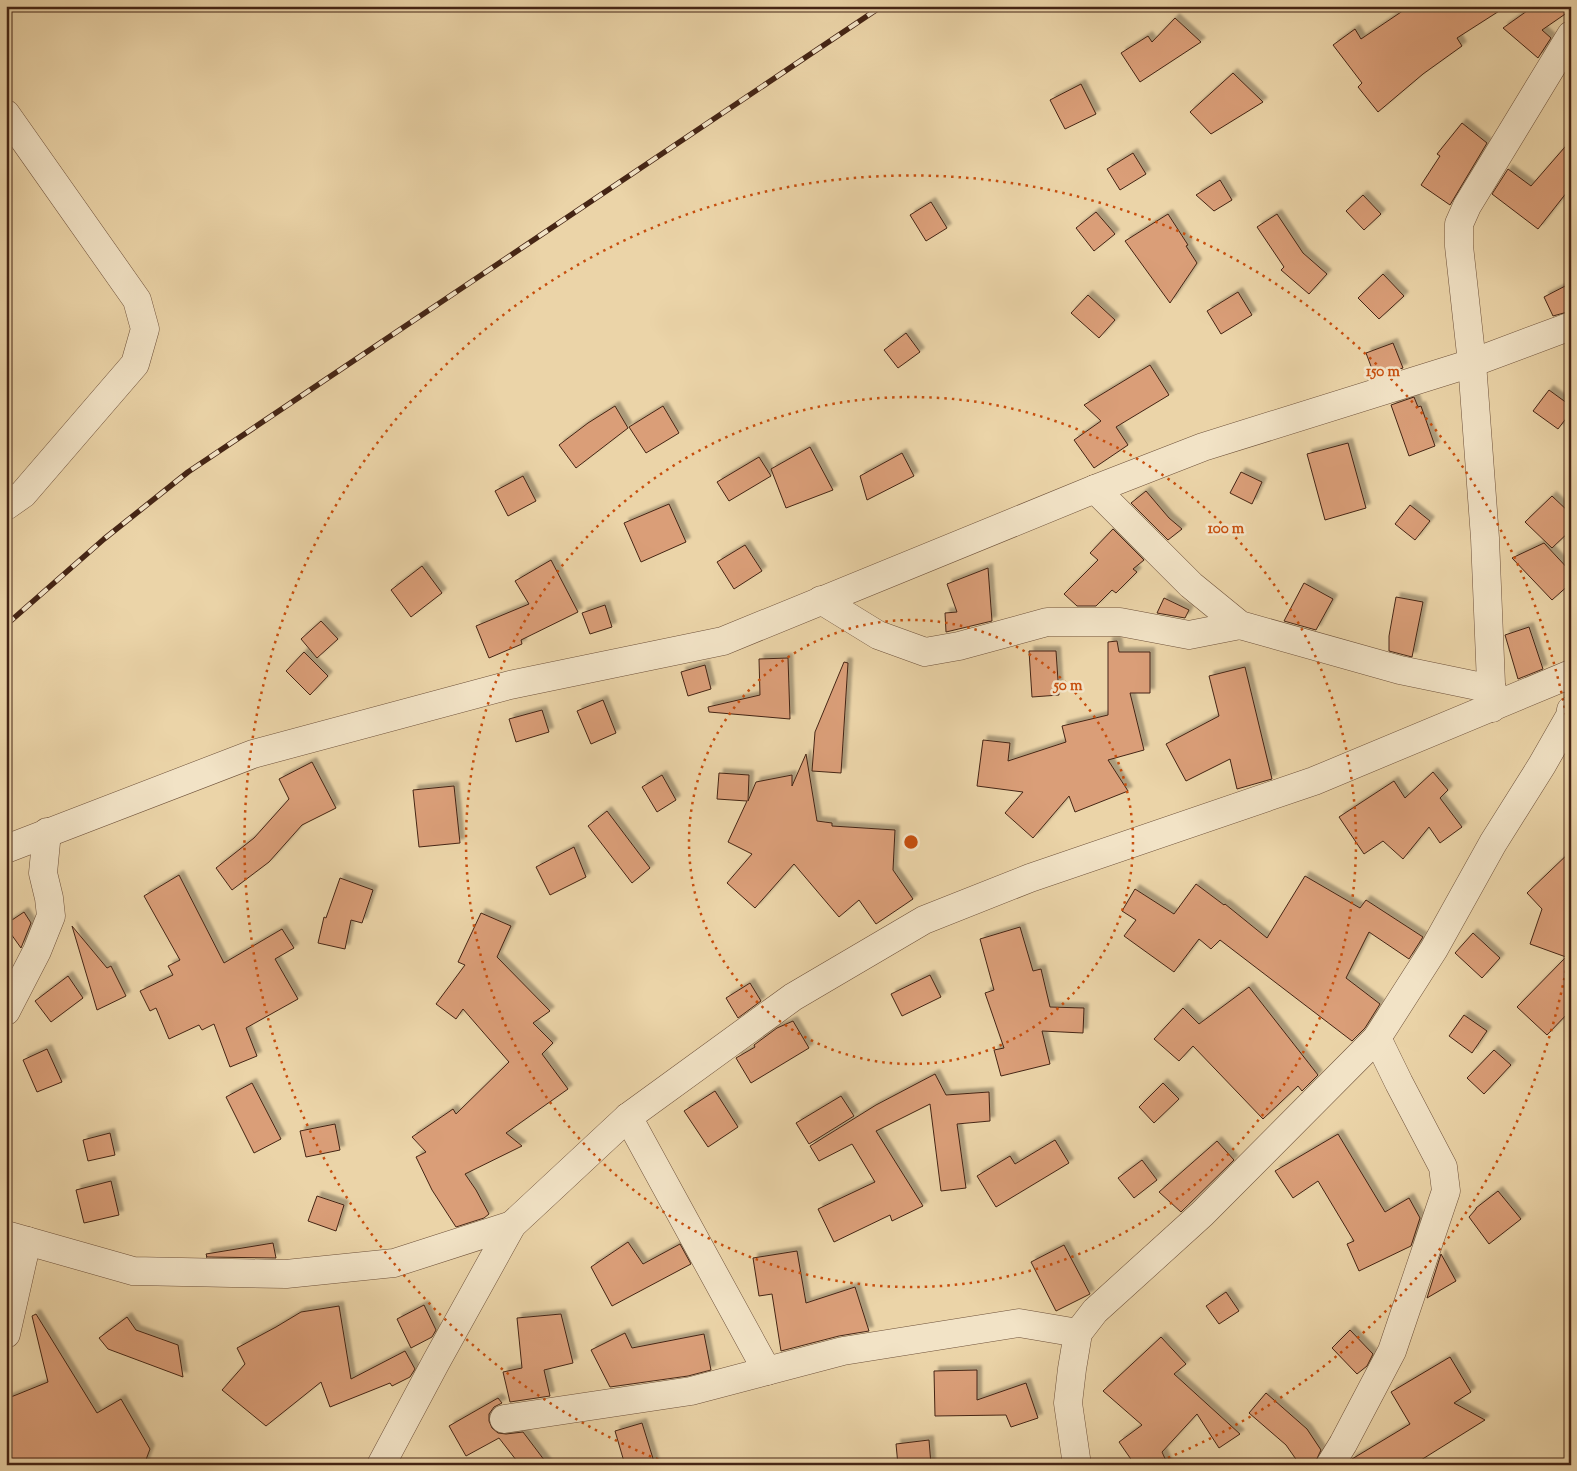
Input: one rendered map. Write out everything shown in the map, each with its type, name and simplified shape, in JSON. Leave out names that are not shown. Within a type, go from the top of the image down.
[{"type":"street","points":[[1492,698],[1485,538],[1472,363],[1459,246],[1459,224],[1466,206],[1571,35]]},
{"type":"street","points":[[6,114],[137,300],[145,329],[134,364],[23,494],[6,506]]},
{"type":"street","points":[[6,849],[253,754],[510,685],[723,641],[1095,489],[1203,447],[1472,363],[1571,326]]},
{"type":"street","points":[[1095,489],[1191,585],[1240,625],[1492,698]]},
{"type":"street","points":[[821,600],[878,635],[925,652],[959,646],[1047,622],[1120,622],[1189,635],[1240,625]]},
{"type":"street","points":[[381,1465],[512,1225],[628,1117],[793,997],[924,920],[1030,878],[1314,781],[1492,698],[1571,674]]},
{"type":"street","points":[[1076,1465],[1068,1403],[1078,1333],[1095,1311],[1202,1214],[1377,1038],[1434,949],[1493,843],[1542,765],[1570,714]]},
{"type":"street","points":[[6,1011],[37,951],[51,916],[43,873],[48,832]]},
{"type":"street","points":[[1330,1465],[1392,1351],[1446,1191],[1443,1167],[1398,1084],[1377,1038]]},
{"type":"street","points":[[628,1117],[767,1371]]},
{"type":"street","points":[[6,1334],[17,1238],[133,1271],[286,1274],[394,1263],[512,1225]]},
{"type":"street","points":[[504,1419],[691,1390],[843,1351],[1018,1323],[1078,1333]]},
{"type":"building","points":[[1410,6],[1507,6],[1457,38],[1462,46],[1423,74],[1378,112],[1358,87],[1362,83],[1333,45],[1355,29],[1361,39]]},
{"type":"building","points":[[1534,6],[1571,6],[1571,10],[1542,30],[1551,38],[1538,58],[1503,28]]},
{"type":"building","points":[[1175,18],[1201,42],[1140,82],[1121,53],[1148,36],[1152,42]]},
{"type":"building","points":[[1233,73],[1263,102],[1211,134],[1190,112]]},
{"type":"building","points":[[1081,84],[1096,114],[1065,129],[1050,100]]},
{"type":"building","points":[[1462,123],[1487,143],[1450,205],[1421,185],[1440,156],[1437,154]]},
{"type":"building","points":[[1571,140],[1571,187],[1538,229],[1492,194],[1508,169],[1531,186]]},
{"type":"building","points":[[1133,153],[1146,174],[1120,190],[1107,169]]},
{"type":"building","points":[[1220,180],[1232,200],[1214,211],[1196,195]]},
{"type":"building","points":[[1363,195],[1381,214],[1364,230],[1346,211]]},
{"type":"building","points":[[931,202],[947,228],[926,241],[910,215]]},
{"type":"building","points":[[1096,212],[1115,234],[1094,251],[1076,228]]},
{"type":"building","points":[[1168,214],[1197,263],[1170,303],[1125,241]]},
{"type":"building","points":[[1277,214],[1303,253],[1327,274],[1309,294],[1281,270],[1284,267],[1257,227]]},
{"type":"building","points":[[1383,274],[1404,296],[1379,319],[1358,298]]},
{"type":"building","points":[[1571,283],[1571,311],[1553,316],[1544,297]]},
{"type":"building","points":[[1238,292],[1252,315],[1221,334],[1207,311]]},
{"type":"building","points":[[1088,295],[1115,320],[1099,338],[1071,313]]},
{"type":"building","points":[[906,333],[920,352],[898,368],[884,350]]},
{"type":"building","points":[[1393,343],[1403,368],[1375,377],[1366,353]]},
{"type":"building","points":[[1150,365],[1169,395],[1116,427],[1128,445],[1094,468],[1074,440],[1101,421],[1084,405]]},
{"type":"building","points":[[1549,390],[1571,406],[1571,412],[1558,429],[1533,411]]},
{"type":"building","points":[[1414,397],[1418,407],[1421,406],[1435,446],[1409,456],[1391,405]]},
{"type":"building","points":[[615,406],[628,428],[576,468],[559,445]]},
{"type":"building","points":[[663,406],[679,433],[646,453],[629,427]]},
{"type":"building","points":[[1348,443],[1366,508],[1325,520],[1307,454]]},
{"type":"building","points":[[810,447],[833,490],[786,508],[771,469]]},
{"type":"building","points":[[902,453],[914,476],[867,500],[860,476]]},
{"type":"building","points":[[759,457],[771,476],[729,501],[717,482]]},
{"type":"building","points":[[1241,472],[1262,482],[1252,504],[1230,493]]},
{"type":"building","points":[[523,476],[536,501],[508,516],[495,491]]},
{"type":"building","points":[[1146,491],[1169,518],[1182,529],[1168,540],[1131,503]]},
{"type":"building","points":[[1552,496],[1571,514],[1571,530],[1552,548],[1525,522]]},
{"type":"building","points":[[669,504],[686,542],[641,562],[624,523]]},
{"type":"building","points":[[1410,505],[1430,521],[1415,540],[1395,524]]},
{"type":"building","points":[[1113,529],[1144,560],[1133,569],[1137,572],[1116,593],[1112,590],[1096,606],[1077,606],[1064,594],[1098,560],[1090,553]]},
{"type":"building","points":[[1544,543],[1571,572],[1571,583],[1552,600],[1512,558]]},
{"type":"building","points":[[745,545],[762,571],[734,589],[717,562]]},
{"type":"building","points":[[551,560],[578,612],[521,640],[522,644],[489,658],[476,626],[529,604],[515,581]]},
{"type":"building","points":[[422,566],[442,593],[411,617],[391,590]]},
{"type":"building","points":[[988,568],[992,621],[946,632],[945,613],[957,612],[947,584]]},
{"type":"building","points":[[1304,583],[1333,599],[1316,630],[1284,621]]},
{"type":"building","points":[[1396,597],[1423,602],[1412,657],[1389,651],[1389,636]]},
{"type":"building","points":[[1164,598],[1189,610],[1185,618],[1157,613]]},
{"type":"building","points":[[605,605],[612,627],[590,634],[582,613]]},
{"type":"building","points":[[321,621],[338,639],[317,658],[301,639]]},
{"type":"building","points":[[1529,627],[1543,669],[1518,679],[1505,635]]},
{"type":"building","points":[[1117,641],[1119,652],[1150,652],[1150,693],[1130,693],[1144,750],[1108,760],[1128,791],[1075,812],[1069,796],[1033,838],[1005,813],[1023,792],[977,786],[983,740],[1010,743],[1008,761],[1066,742],[1062,726],[1108,715],[1108,642]]},
{"type":"building","points":[[1029,651],[1056,651],[1059,695],[1032,697]]},
{"type":"building","points":[[304,652],[328,676],[310,695],[286,671]]},
{"type":"building","points":[[788,658],[790,719],[709,712],[708,707],[760,695],[759,659]]},
{"type":"building","points":[[844,662],[848,663],[841,773],[812,771],[815,732]]},
{"type":"building","points":[[705,665],[711,689],[688,696],[681,672]]},
{"type":"building","points":[[1245,667],[1272,779],[1237,789],[1230,759],[1186,781],[1166,744],[1219,716],[1209,676]]},
{"type":"building","points":[[603,700],[616,733],[591,744],[577,711]]},
{"type":"building","points":[[542,710],[549,732],[516,742],[509,719]]},
{"type":"building","points":[[806,754],[817,821],[832,823],[832,826],[895,830],[893,870],[913,899],[876,924],[859,900],[839,917],[794,864],[755,908],[727,883],[752,854],[728,842],[747,801],[717,799],[719,773],[749,775],[748,801],[756,782],[792,775],[792,786]]},
{"type":"building","points":[[312,762],[336,808],[302,825],[269,862],[232,890],[216,868],[254,838],[289,799],[279,779]]},
{"type":"building","points":[[1433,772],[1448,790],[1440,798],[1462,827],[1440,843],[1429,827],[1403,859],[1383,841],[1364,854],[1339,817],[1394,781],[1405,798]]},
{"type":"building","points":[[662,775],[676,800],[657,812],[642,787]]},
{"type":"building","points":[[454,786],[460,843],[419,847],[413,790]]},
{"type":"building","points":[[607,811],[650,868],[632,883],[588,826]]},
{"type":"building","points":[[574,847],[586,877],[550,895],[536,867]]},
{"type":"building","points":[[1571,851],[1571,1010],[1547,1035],[1517,1007],[1566,957],[1530,944],[1542,909],[1527,893]]},
{"type":"building","points":[[179,875],[224,963],[282,929],[294,948],[275,959],[298,999],[246,1028],[257,1056],[230,1067],[214,1024],[202,1030],[199,1025],[169,1039],[156,1008],[150,1011],[140,991],[173,975],[168,966],[180,960],[144,896]]},
{"type":"building","points":[[1305,876],[1360,908],[1366,900],[1423,937],[1409,959],[1369,932],[1346,978],[1380,1004],[1365,1028],[1352,1041],[1220,940],[1211,949],[1199,939],[1174,972],[1124,936],[1136,920],[1122,911],[1135,889],[1174,914],[1196,884],[1225,904],[1267,938]]},
{"type":"building","points":[[340,878],[373,890],[362,923],[351,920],[345,949],[318,943],[324,917],[326,918]]},
{"type":"building","points":[[24,912],[31,923],[21,948],[6,927],[6,924]]},
{"type":"building","points":[[481,913],[511,926],[497,957],[550,1011],[533,1023],[553,1043],[542,1054],[568,1089],[506,1133],[522,1146],[465,1174],[489,1214],[484,1218],[456,1227],[432,1190],[416,1157],[426,1152],[412,1137],[453,1109],[456,1114],[509,1062],[463,1009],[456,1019],[436,1004],[465,965],[458,962]]},
{"type":"building","points":[[72,926],[107,968],[111,966],[126,996],[97,1010]]},
{"type":"building","points":[[1020,927],[1033,971],[1041,969],[1050,1007],[1084,1008],[1083,1033],[1042,1031],[1050,1064],[1001,1076],[994,1050],[1004,1048],[985,993],[994,990],[980,939]]},
{"type":"building","points":[[1473,933],[1500,958],[1482,978],[1455,953]]},
{"type":"building","points":[[930,975],[941,997],[902,1016],[891,994]]},
{"type":"building","points":[[68,976],[83,998],[51,1022],[35,1001]]},
{"type":"building","points":[[750,983],[761,1001],[738,1018],[726,998]]},
{"type":"building","points":[[1249,987],[1318,1075],[1302,1091],[1298,1086],[1263,1119],[1193,1046],[1179,1061],[1154,1039],[1183,1008],[1199,1024]]},
{"type":"building","points":[[1464,1015],[1487,1031],[1472,1053],[1449,1036]]},
{"type":"building","points":[[793,1021],[809,1048],[751,1083],[736,1058],[755,1047],[754,1045],[777,1028]]},
{"type":"building","points":[[47,1049],[62,1082],[37,1092],[23,1060]]},
{"type":"building","points":[[1494,1050],[1511,1065],[1484,1094],[1467,1078]]},
{"type":"building","points":[[935,1074],[946,1095],[989,1092],[990,1121],[957,1124],[966,1188],[941,1191],[930,1104],[876,1131],[923,1206],[892,1221],[890,1215],[834,1242],[818,1209],[875,1182],[852,1144],[819,1161],[810,1146],[876,1105]]},
{"type":"building","points":[[252,1083],[281,1139],[254,1153],[226,1097]]},
{"type":"building","points":[[1163,1083],[1179,1099],[1154,1123],[1139,1107]]},
{"type":"building","points":[[715,1091],[738,1127],[708,1147],[684,1111]]},
{"type":"building","points":[[841,1096],[854,1116],[809,1144],[796,1123]]},
{"type":"building","points":[[335,1124],[340,1150],[306,1157],[300,1131]]},
{"type":"building","points":[[110,1133],[115,1155],[88,1161],[83,1140]]},
{"type":"building","points":[[1338,1134],[1385,1212],[1409,1198],[1420,1218],[1411,1246],[1359,1271],[1347,1244],[1354,1241],[1318,1181],[1293,1198],[1275,1171]]},
{"type":"building","points":[[1055,1140],[1069,1163],[996,1207],[977,1176],[1010,1156],[1015,1164]]},
{"type":"building","points":[[1217,1141],[1234,1160],[1181,1212],[1159,1192]]},
{"type":"building","points":[[1142,1160],[1157,1180],[1134,1198],[1118,1178]]},
{"type":"building","points":[[111,1181],[119,1215],[84,1223],[76,1190]]},
{"type":"building","points":[[1498,1191],[1521,1219],[1489,1244],[1469,1217],[1476,1208]]},
{"type":"building","points":[[317,1196],[344,1205],[336,1231],[308,1221]]},
{"type":"building","points":[[628,1242],[643,1264],[680,1244],[691,1264],[612,1306],[591,1267]]},
{"type":"building","points":[[273,1243],[276,1258],[206,1257],[206,1254]]},
{"type":"building","points":[[1064,1245],[1090,1294],[1056,1311],[1031,1262]]},
{"type":"building","points":[[797,1251],[806,1303],[855,1287],[869,1331],[839,1336],[781,1351],[772,1294],[759,1296],[753,1258]]},
{"type":"building","points":[[1441,1254],[1456,1281],[1427,1298]]},
{"type":"building","points":[[1226,1292],[1239,1311],[1219,1324],[1206,1306]]},
{"type":"building","points":[[424,1305],[436,1330],[432,1337],[411,1348],[397,1319]]},
{"type":"building","points":[[339,1306],[351,1379],[405,1351],[415,1369],[410,1377],[392,1386],[390,1383],[330,1407],[321,1382],[266,1426],[222,1390],[245,1364],[237,1348],[301,1312]]},
{"type":"building","points":[[36,1314],[97,1413],[121,1399],[150,1449],[144,1465],[6,1465],[6,1399],[48,1382],[32,1316]]},
{"type":"building","points":[[561,1314],[573,1363],[544,1370],[550,1396],[510,1402],[503,1372],[522,1368],[517,1318]]},
{"type":"building","points":[[127,1317],[136,1330],[178,1345],[183,1377],[108,1349],[99,1338]]},
{"type":"building","points":[[1350,1330],[1373,1354],[1367,1366],[1357,1374],[1332,1348]]},
{"type":"building","points":[[625,1333],[632,1348],[704,1334],[711,1370],[688,1376],[610,1387],[591,1350]]},
{"type":"building","points":[[1161,1337],[1186,1364],[1174,1374],[1240,1434],[1219,1448],[1197,1414],[1162,1452],[1168,1465],[1135,1465],[1119,1442],[1142,1425],[1103,1391]]},
{"type":"building","points":[[1450,1357],[1471,1392],[1454,1403],[1485,1420],[1413,1465],[1349,1465],[1352,1459],[1410,1424],[1391,1392]]},
{"type":"building","points":[[977,1370],[977,1400],[1026,1383],[1038,1418],[1011,1427],[1006,1415],[935,1416],[934,1371]]},
{"type":"building","points":[[1266,1393],[1307,1429],[1321,1450],[1314,1465],[1300,1465],[1286,1445],[1249,1413]]},
{"type":"building","points":[[498,1398],[502,1403],[494,1407],[489,1414],[492,1428],[498,1433],[523,1432],[548,1465],[520,1465],[499,1438],[466,1456],[449,1426]]},
{"type":"building","points":[[642,1423],[655,1465],[625,1465],[615,1431]]},
{"type":"building","points":[[929,1440],[931,1465],[898,1465],[896,1444]]},
{"type":"railway","points":[[6,625],[104,539],[188,472],[882,6]]}]
